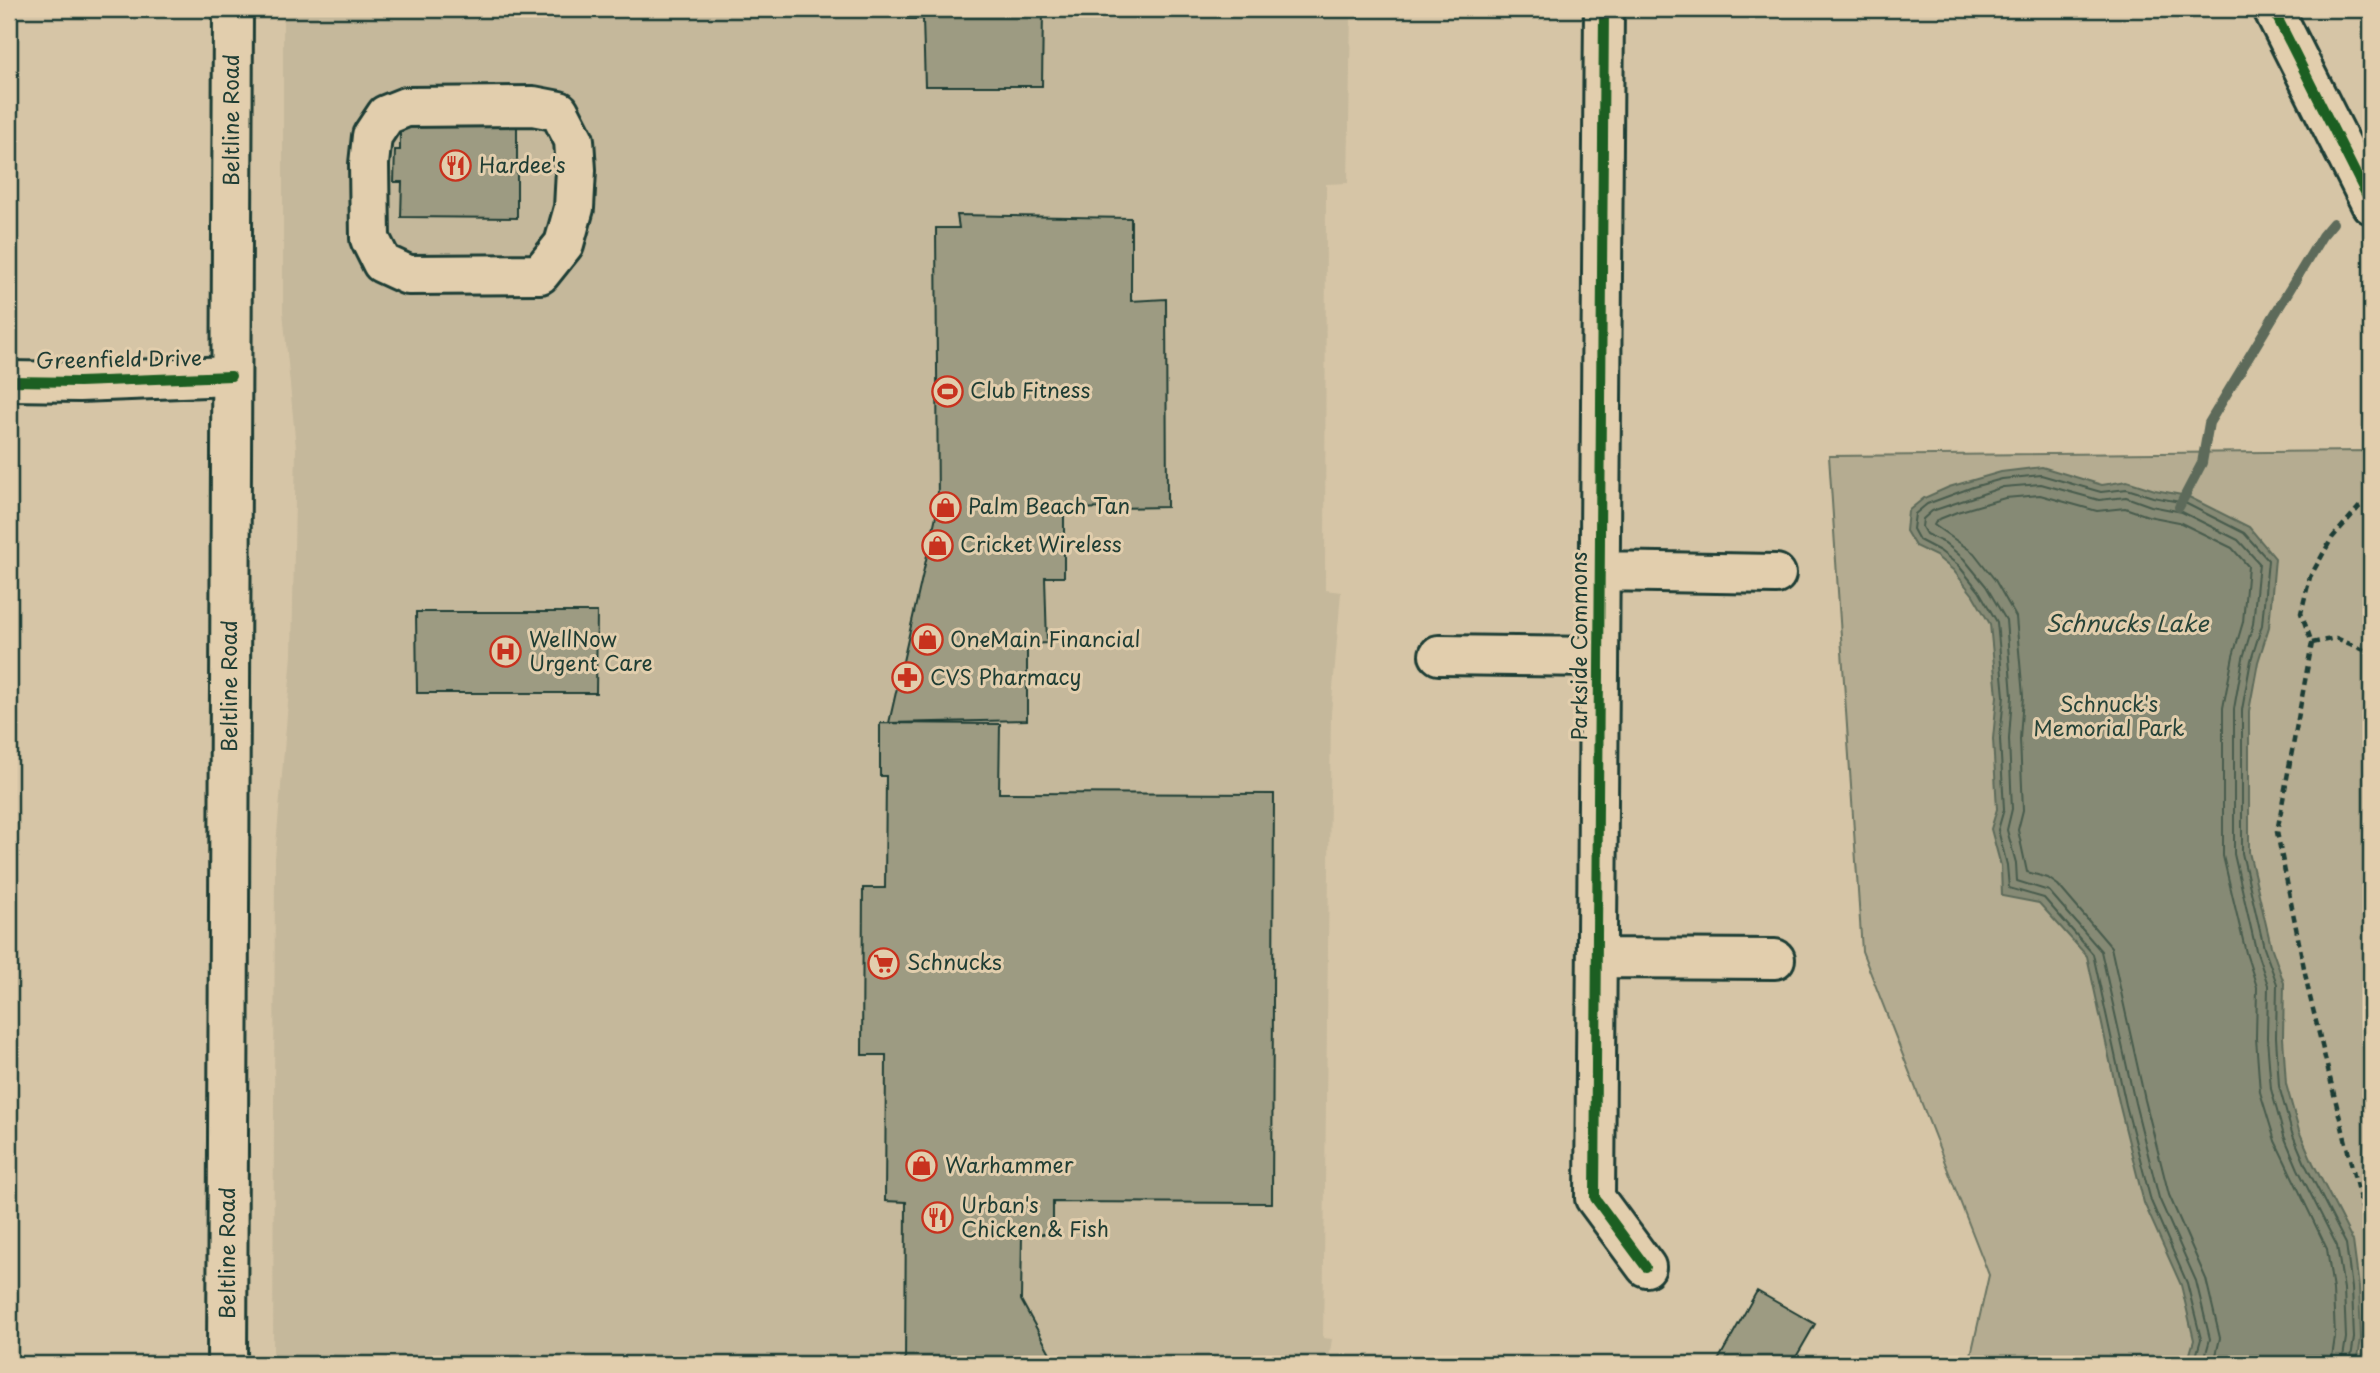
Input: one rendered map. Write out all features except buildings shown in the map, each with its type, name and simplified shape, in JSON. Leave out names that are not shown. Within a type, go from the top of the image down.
[{"type":"street","name":"Beltline Road","points":[[227,1364],[233,9]]},
{"type":"street","name":"Parkside Commons","points":[[1604,9],[1595,1198],[1646,1267]]},
{"type":"street","points":[[2273,9],[2371,204]]},
{"type":"street","points":[[533,106],[559,111],[574,140],[575,200],[564,244],[540,274],[408,275],[382,263],[370,239],[369,164],[372,136],[386,115],[406,107],[533,106]]},
{"type":"street","name":"Greenfield Drive","points":[[9,381],[79,382],[231,376]]},
{"type":"street","points":[[1599,571],[1776,574]]},
{"type":"street","points":[[1439,654],[1599,657]]},
{"type":"street","points":[[1597,958],[1775,959]]},
{"type":"path","points":[[2371,502],[2359,507],[2332,538],[2310,577],[2301,612],[2312,643],[2277,832],[2309,993],[2371,1244]]},
{"type":"path","points":[[2312,643],[2336,638],[2371,653]]},
{"type":"shaded area","points":[[283,9],[1351,9],[1348,183],[1326,184],[1325,590],[1341,592],[1331,713],[1323,1338],[1332,1339],[1328,1364],[273,1364],[275,858],[292,655],[296,448],[283,311]]},
{"type":"green space","name":"Schnuck's Memorial Park","points":[[2371,451],[2371,1364],[1969,1364],[1989,1275],[1862,951],[1829,456]]},
{"type":"water","name":"Schnucks Lake","points":[[2042,467],[2102,485],[2127,481],[2187,496],[2249,527],[2275,558],[2269,627],[2258,662],[2249,711],[2249,852],[2271,946],[2284,983],[2286,1084],[2299,1131],[2353,1241],[2359,1287],[2361,1339],[2357,1364],[2187,1364],[2194,1340],[2181,1285],[2144,1203],[2087,956],[2039,903],[2002,896],[2001,866],[1991,829],[1997,809],[1993,739],[1997,696],[1990,624],[1973,595],[1953,570],[1936,556],[1915,546],[1906,531],[1908,511],[1924,498],[1949,487],[2001,472]]},
{"type":"waterway","points":[[2179,507],[2202,463],[2209,423],[2322,236],[2333,223]]},
{"type":"cycle path","points":[[1604,9],[1595,1198],[1646,1267]]},
{"type":"cycle path","points":[[2273,9],[2371,204]]},
{"type":"cycle path","points":[[9,381],[79,382],[231,376]]},
{"type":"place","name":"Hardee's","points":[[456,166]]},
{"type":"place","name":"Club Fitness","points":[[947,391]]},
{"type":"place","name":"Palm Beach Tan","points":[[945,507]]},
{"type":"place","name":"Cricket Wireless","points":[[937,545]]},
{"type":"place","name":"OneMain Financial","points":[[927,640]]},
{"type":"place","name":"WellNow Urgent Care","points":[[506,652]]},
{"type":"place","name":"CVS Pharmacy","points":[[907,678]]},
{"type":"place","name":"Schnucks","points":[[884,963]]},
{"type":"place","name":"Warhammer","points":[[922,1166]]},
{"type":"place","name":"Urban's Chicken & Fish","points":[[938,1218]]}]
